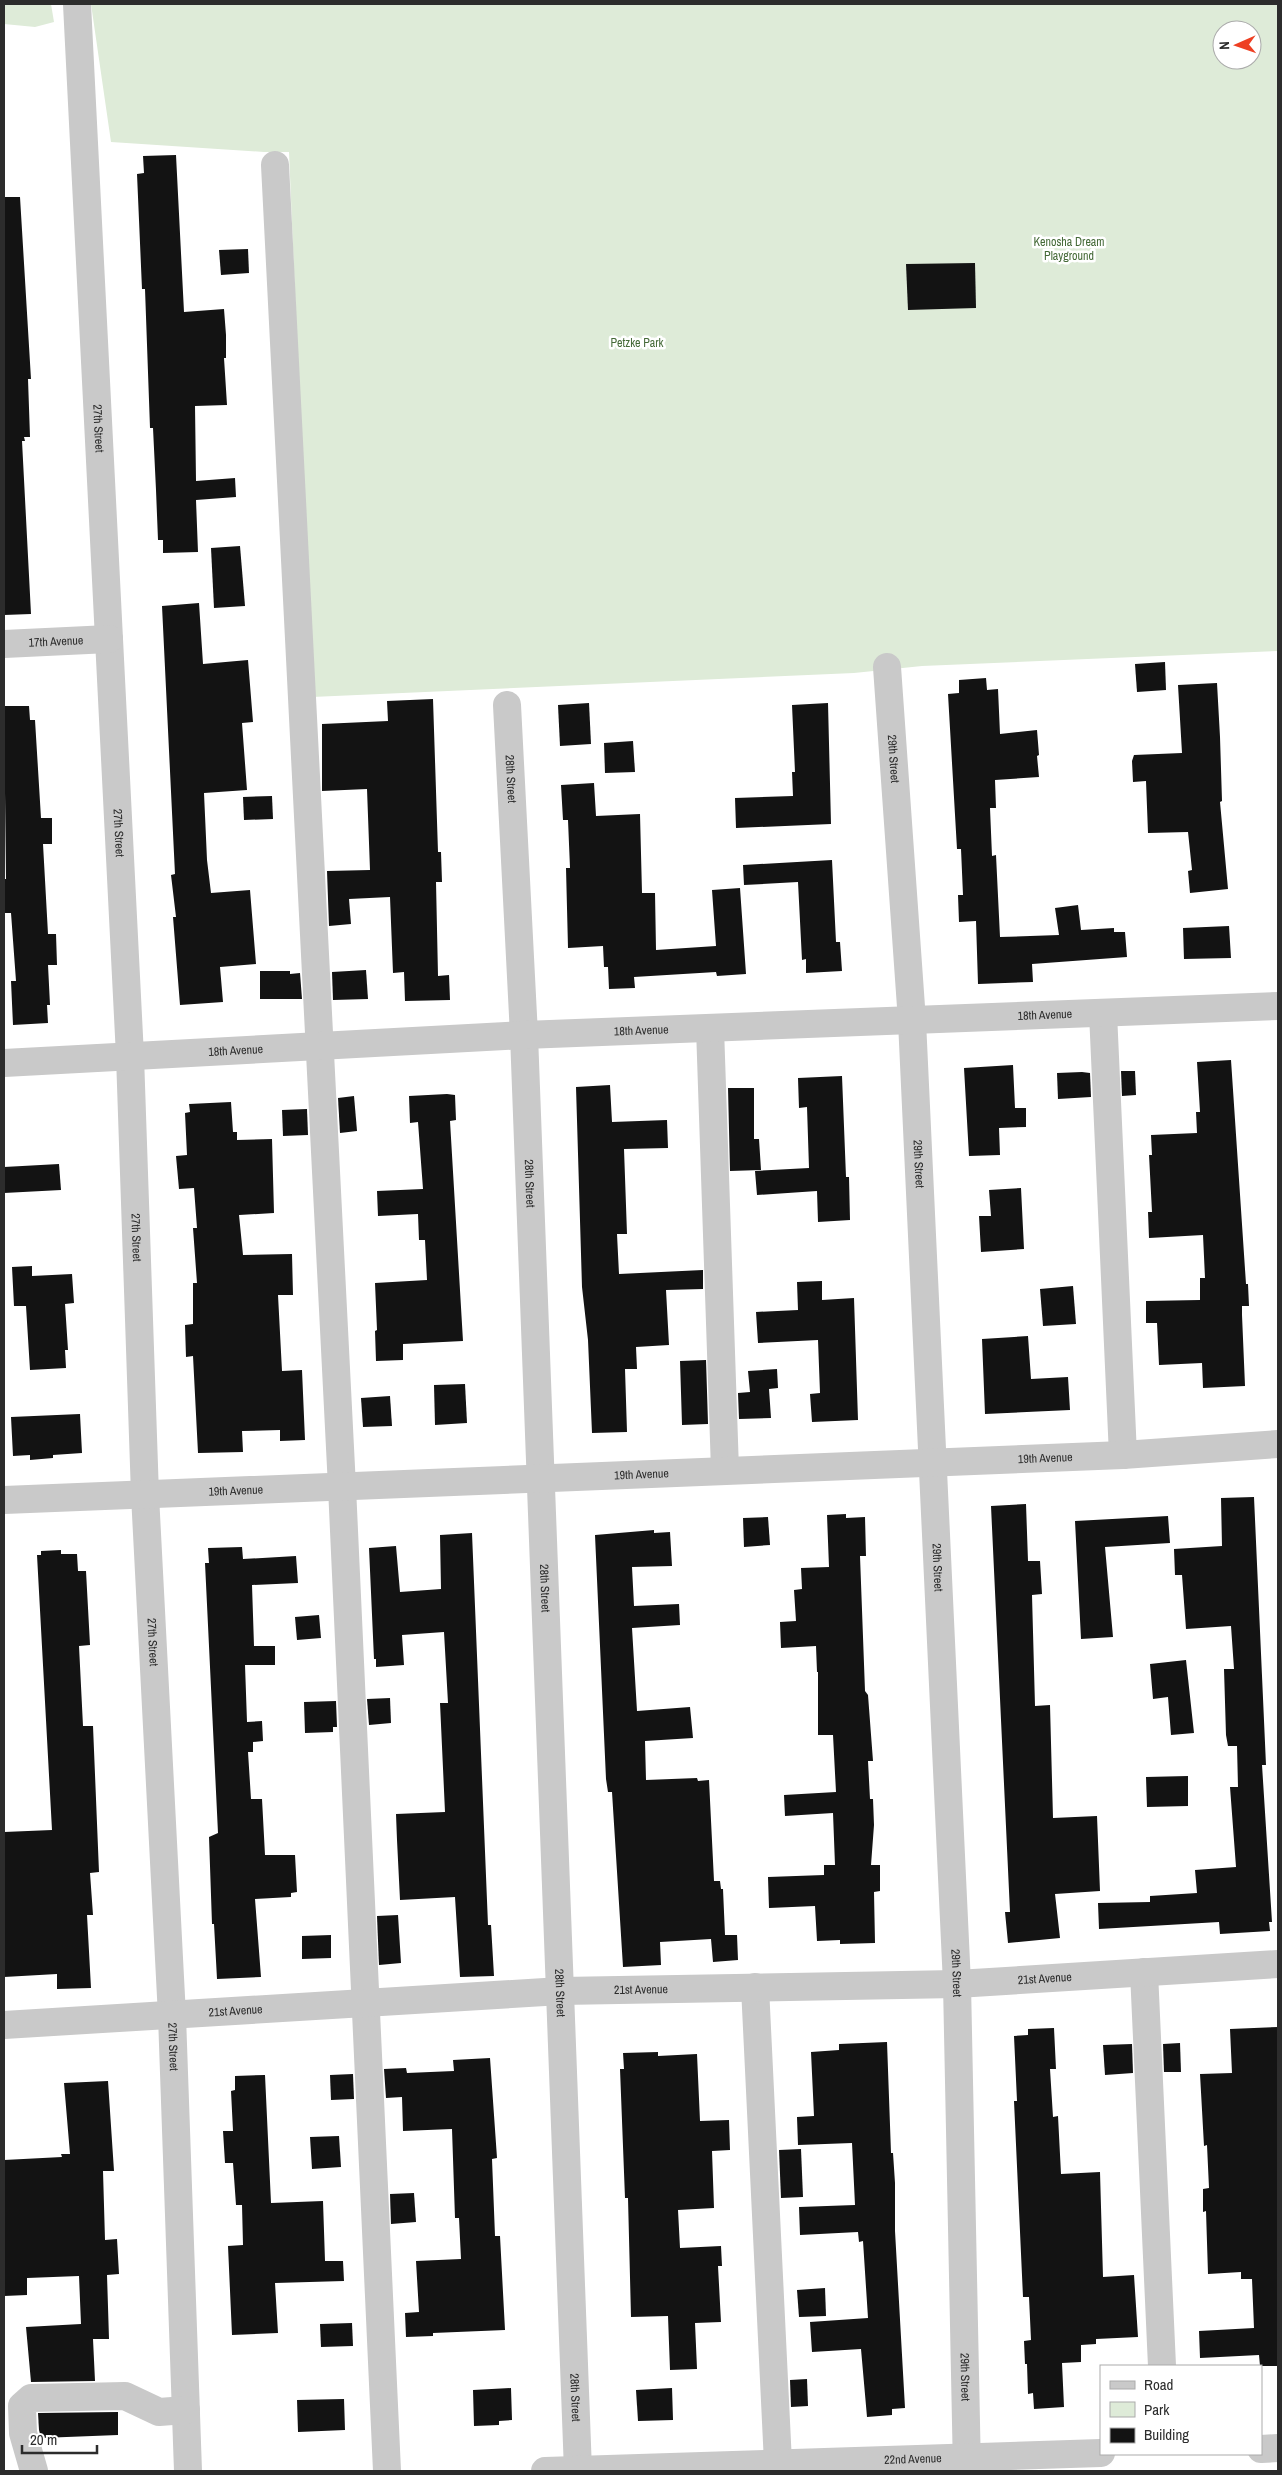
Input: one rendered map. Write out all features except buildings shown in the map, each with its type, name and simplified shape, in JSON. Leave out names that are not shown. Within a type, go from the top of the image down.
[{"type":"street","name":"27th Street","points":[[77,4],[130,1056],[145,1495],[172,2016],[188,2471]]},
{"type":"street","points":[[275,165],[342,1487],[387,2471]]},
{"type":"street","name":"17th Avenue","points":[[4,644],[109,639]]},
{"type":"street","name":"29th Street","points":[[887,667],[912,1021],[957,1984],[967,2464]]},
{"type":"street","name":"28th Street","points":[[507,705],[524,1035],[578,2471]]},
{"type":"street","name":"18th Avenue","points":[[4,1063],[524,1035],[1278,1006]]},
{"type":"street","points":[[1103,1013],[1123,1455]]},
{"type":"street","points":[[710,1028],[725,1470]]},
{"type":"street","name":"19th Avenue","points":[[4,1500],[932,1461],[1123,1455],[1278,1444]]},
{"type":"street","name":"21st Avenue","points":[[4,2025],[366,2004],[561,1990],[957,1984],[1278,1964]]},
{"type":"street","points":[[1144,1972],[1162,2365]]},
{"type":"street","points":[[755,1987],[778,2463]]},
{"type":"street","points":[[34,2471],[23,2433],[22,2406],[31,2398],[125,2396],[158,2412],[186,2410]]},
{"type":"street","points":[[1262,2449],[1278,2448]]},
{"type":"street","name":"22nd Avenue","points":[[545,2471],[778,2463],[967,2464],[1100,2453]]},
{"type":"green space","points":[[4,4],[51,4],[54,22],[35,27],[4,24]]},
{"type":"green space","name":"Petzke Park","points":[[91,4],[1278,4],[1278,651],[922,666],[854,673],[312,697],[289,152],[111,142]]},
{"type":"park label","name":"Kenosha Dream Playground","points":[[1069,249]]}]
